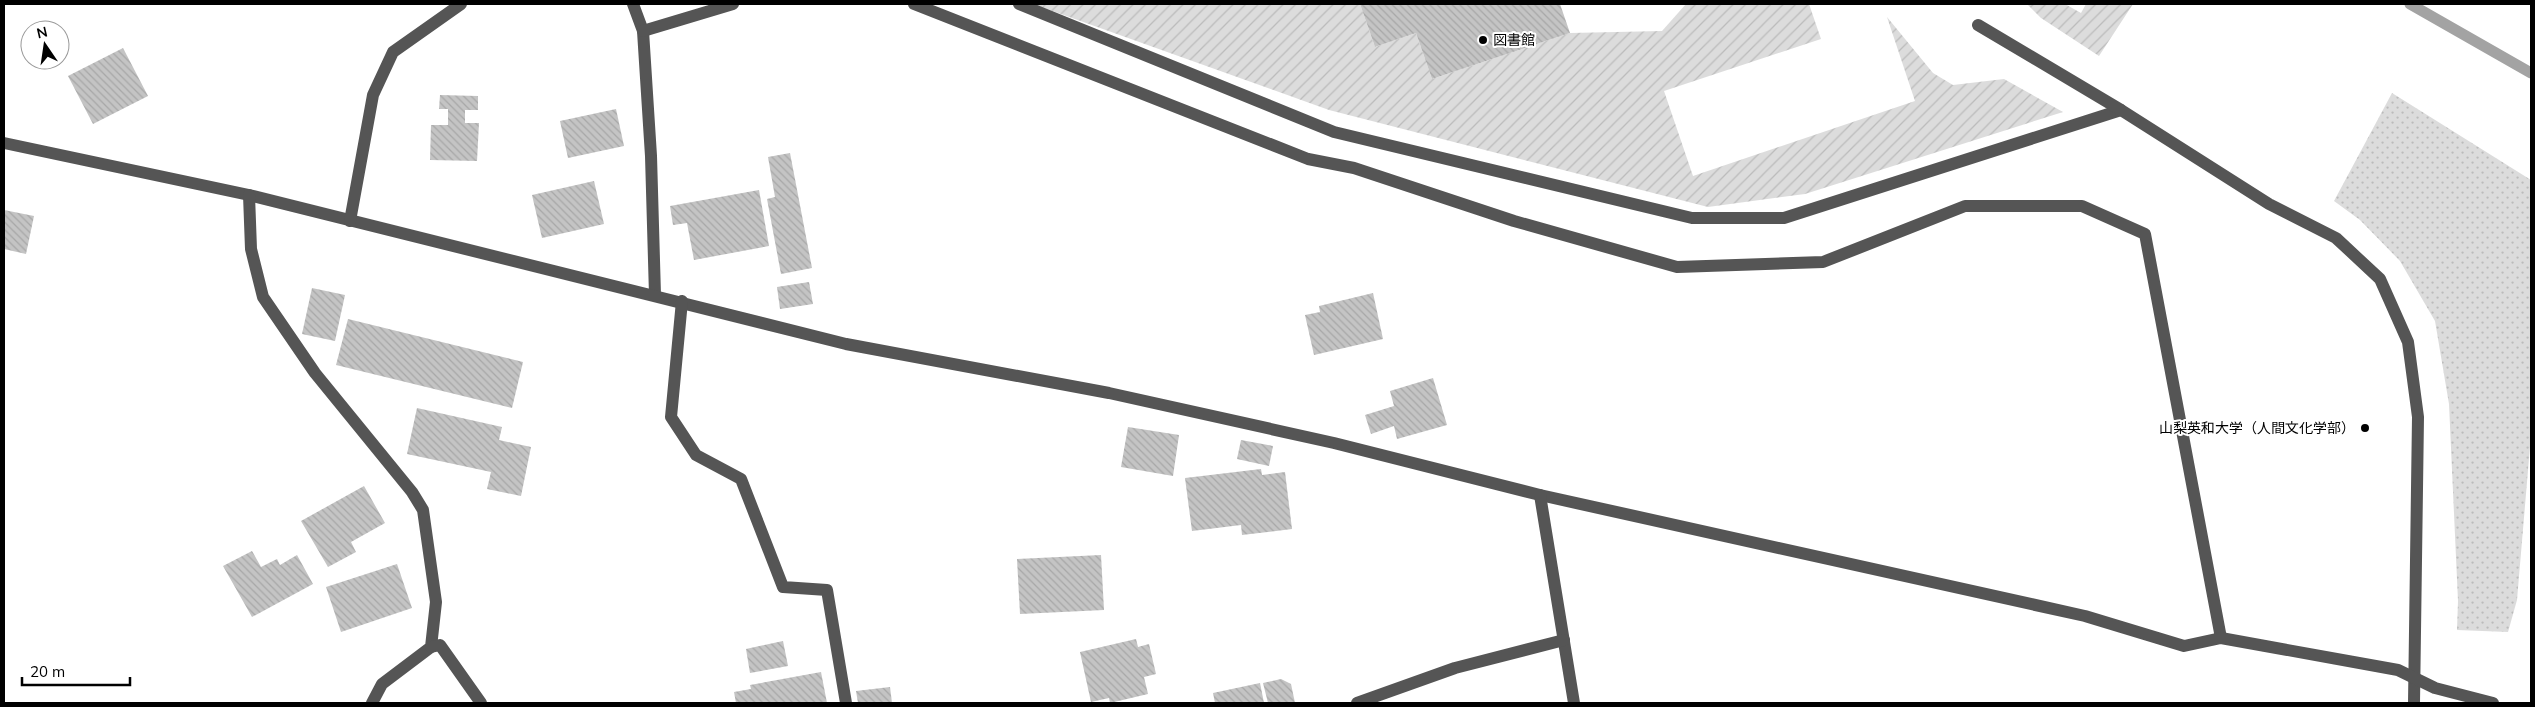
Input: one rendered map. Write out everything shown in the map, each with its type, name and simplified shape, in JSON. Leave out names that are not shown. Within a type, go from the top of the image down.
[{"type":"street","points":[[350,221],[373,95],[393,52],[461,4]]},
{"type":"street","points":[[634,4],[642,31],[651,156],[655,295]]},
{"type":"street","points":[[642,31],[733,4]]},
{"type":"street","points":[[914,4],[1308,159],[1354,168],[1514,221],[1677,267],[1823,262],[1965,206],[2082,206],[2145,234],[2221,638]]},
{"type":"street","points":[[1020,4],[1334,132],[1692,218],[1784,218],[2121,110]]},
{"type":"street","points":[[1978,25],[2121,110],[2269,204],[2336,238],[2380,279],[2408,342],[2418,417],[2414,703]]},
{"type":"street","points":[[4,142],[249,195],[846,344],[1109,393],[1324,441],[1540,495],[2085,616],[2184,646],[2221,638],[2398,670],[2435,688],[2493,703]]},
{"type":"street","points":[[249,195],[251,249],[263,297],[315,373],[406,484],[423,510],[436,602],[431,647]]},
{"type":"street","points":[[682,302],[671,417],[696,455],[740,479],[783,587],[827,590],[846,703]]},
{"type":"street","points":[[1540,495],[1574,703]]},
{"type":"street","points":[[1357,703],[1455,668],[1564,640]]},
{"type":"street","points":[[372,703],[382,684],[431,647],[440,645],[482,703]]},
{"type":"shaded area","points":[[1033,4],[1360,4],[1375,47],[1416,33],[1432,79],[1570,33],[1662,31],[1686,4],[1809,4],[1821,39],[1664,91],[1693,176],[1915,101],[1887,17],[1933,73],[1953,85],[2004,79],[2063,112],[1805,194],[1708,207],[1329,110]]},
{"type":"shaded area","points":[[2027,4],[2065,4],[2081,13],[2086,4],[2133,4],[2099,56],[2041,18]]},
{"type":"shaded area","points":[[2392,93],[2531,180],[2531,435],[2517,600],[2508,632],[2457,630],[2458,601],[2449,404],[2435,321],[2400,261],[2360,220],[2334,201]]},
{"type":"building","name":"図書館","points":[[1360,4],[1560,4],[1570,33],[1432,79],[1416,33],[1375,47]]},
{"type":"building","points":[[123,48],[148,96],[93,124],[68,76]]},
{"type":"building","points":[[440,95],[478,96],[478,110],[465,110],[465,123],[479,123],[477,161],[430,160],[431,125],[448,125],[448,109],[439,109]]},
{"type":"building","points":[[616,109],[624,146],[568,158],[560,121]]},
{"type":"building","points":[[790,153],[812,268],[781,274],[767,199],[775,197],[768,157]]},
{"type":"building","points":[[594,181],[604,224],[542,238],[532,195]]},
{"type":"building","points":[[759,190],[769,246],[694,260],[687,223],[673,225],[670,206]]},
{"type":"building","points":[[4,210],[34,216],[26,254],[4,249]]},
{"type":"building","points":[[809,282],[813,304],[780,309],[777,287]]},
{"type":"building","points":[[312,288],[345,295],[335,341],[302,334]]},
{"type":"building","points":[[1373,293],[1383,339],[1314,355],[1305,315],[1320,312],[1319,306]]},
{"type":"building","points":[[348,319],[523,362],[512,408],[336,365]]},
{"type":"building","points":[[1433,378],[1447,425],[1397,439],[1394,426],[1371,434],[1365,415],[1394,406],[1390,391]]},
{"type":"building","points":[[417,408],[502,427],[499,440],[531,447],[521,496],[487,489],[491,472],[407,454]]},
{"type":"building","points":[[1128,427],[1179,435],[1173,476],[1121,467]]},
{"type":"building","points":[[1241,440],[1273,446],[1269,466],[1237,459]]},
{"type":"building","points":[[1261,469],[1262,475],[1285,472],[1292,529],[1242,535],[1241,525],[1192,531],[1185,478]]},
{"type":"building","points":[[364,486],[385,523],[351,542],[356,552],[328,567],[301,521]]},
{"type":"building","points":[[252,551],[261,567],[277,559],[280,565],[297,555],[313,584],[252,617],[223,566]]},
{"type":"building","points":[[1101,555],[1104,610],[1020,614],[1017,559]]},
{"type":"building","points":[[397,564],[412,608],[341,632],[326,587]]},
{"type":"building","points":[[1136,639],[1138,647],[1149,644],[1156,674],[1144,677],[1148,694],[1110,703],[1109,698],[1091,702],[1080,652]]},
{"type":"building","points":[[783,641],[788,666],[750,673],[746,649]]},
{"type":"building","points":[[821,672],[827,703],[736,703],[734,692],[751,689],[750,685]]},
{"type":"building","points":[[1281,679],[1291,684],[1295,703],[1268,703],[1263,683]]},
{"type":"building","points":[[1260,683],[1264,703],[1215,703],[1213,693]]},
{"type":"building","points":[[890,687],[892,703],[858,703],[856,691]]},
{"type":"waterway","points":[[2410,4],[2531,73]]},
{"type":"place","name":"図書館","points":[[1483,40]]},
{"type":"place","name":"山梨英和大学（人間文化学部）","points":[[2365,428]]}]
